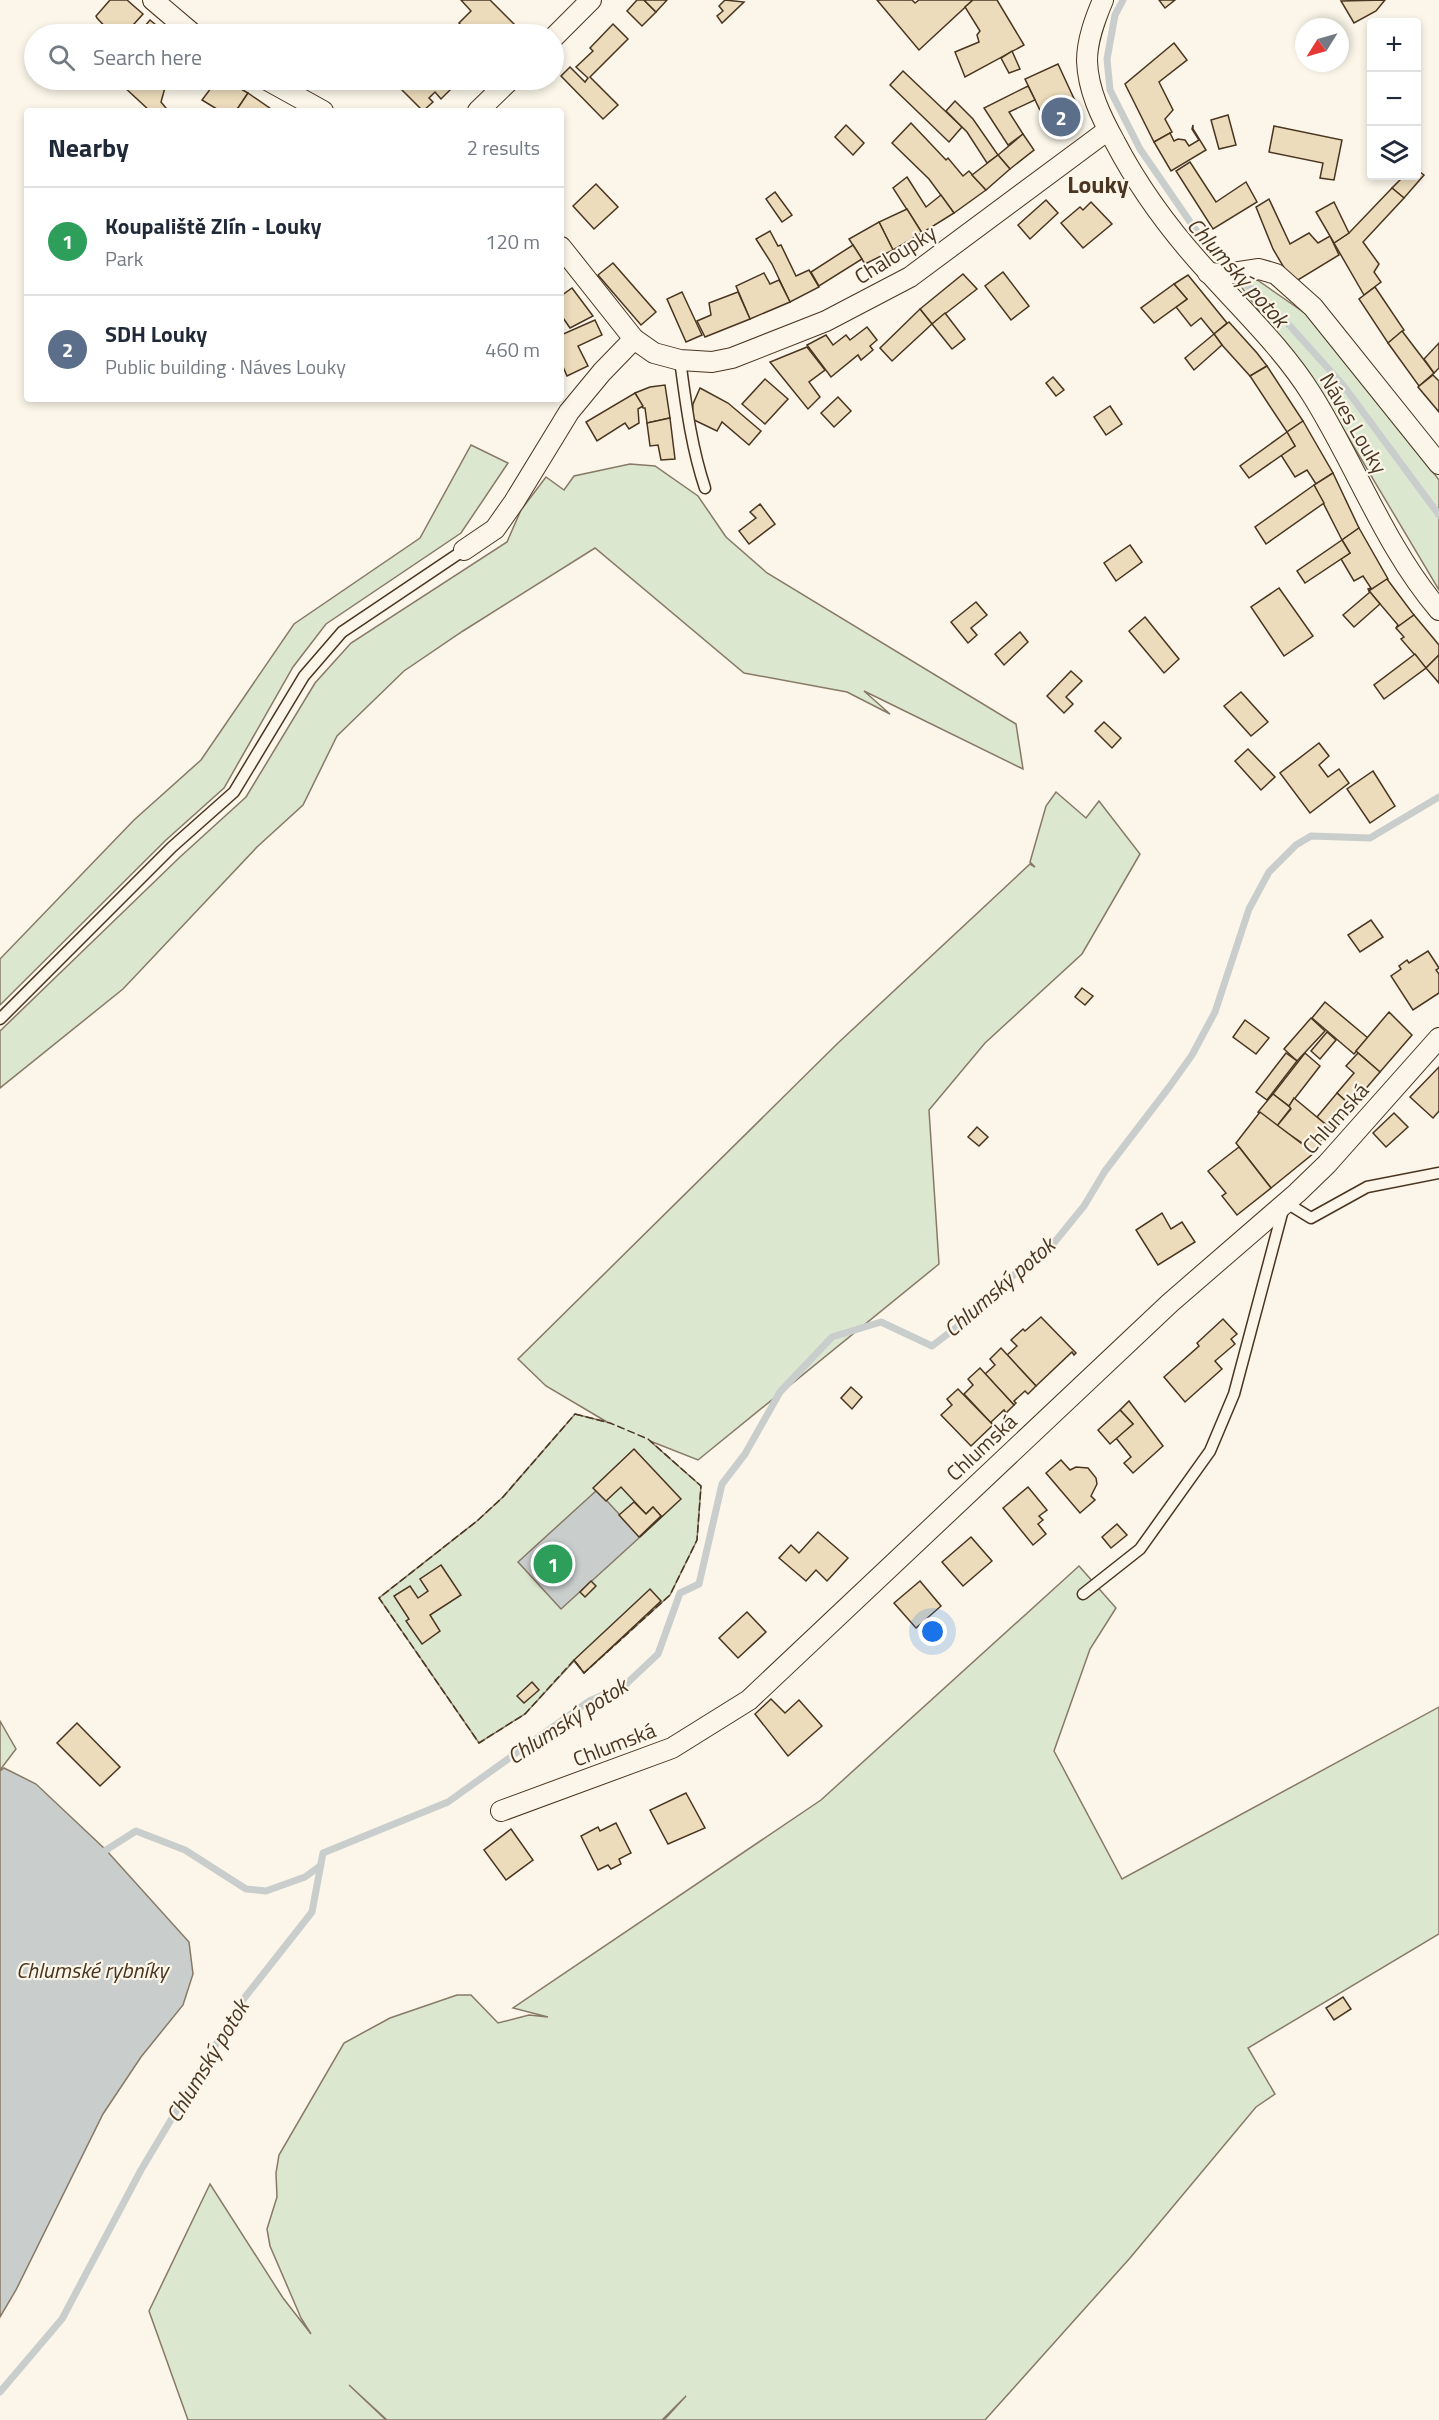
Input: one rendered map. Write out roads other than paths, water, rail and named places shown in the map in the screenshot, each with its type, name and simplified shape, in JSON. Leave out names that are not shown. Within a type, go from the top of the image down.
[{"type":"street","points":[[153,0],[181,24]]},
{"type":"street","points":[[564,26],[591,0]]},
{"type":"street","name":"Náves Louky","points":[[1103,0],[1089,44],[1089,78],[1098,109],[1127,166],[1166,222],[1226,272],[1312,394],[1412,575],[1439,610]]},
{"type":"street","points":[[285,90],[318,108]]},
{"type":"street","points":[[481,108],[500,90]]},
{"type":"street","name":"Chaloupky","points":[[634,339],[654,353],[680,360],[712,362],[752,352],[826,321],[910,277],[1108,130]]},
{"type":"street","points":[[464,550],[495,529],[569,412],[602,372],[634,339],[564,251]]},
{"type":"street","name":"Náves Louky","points":[[1226,272],[1259,269],[1276,274],[1313,307],[1439,464]]},
{"type":"street","name":"Chlumská","points":[[501,1811],[672,1748],[749,1700],[1177,1296],[1327,1164],[1439,1038]]},
{"type":"lane","points":[[680,360],[688,422],[705,488]]},
{"type":"lane","points":[[0,1019],[172,847],[234,792],[304,676],[342,632],[464,550]]},
{"type":"lane","points":[[1083,1594],[1140,1549],[1210,1451],[1234,1394],[1285,1202],[1311,1218],[1366,1186],[1439,1173]]},
{"type":"water","points":[[597,1490],[640,1537],[561,1609],[518,1562]]},
{"type":"water","name":"Chlumské rybníky","points":[[4,1768],[36,1784],[106,1850],[189,1942],[193,1974],[183,2005],[141,2057],[103,2114],[16,2290],[0,2317],[0,1771]]},
{"type":"waterway","name":"Chlumský potok","points":[[1123,0],[1115,15],[1107,59],[1110,90],[1140,149],[1195,229],[1245,283],[1290,326],[1343,385],[1439,515]]},
{"type":"waterway","name":"Chlumský potok","points":[[0,2392],[62,2319],[141,2170],[242,2001],[312,1912],[323,1853],[448,1802],[589,1701],[624,1686],[658,1654],[680,1593],[699,1584],[722,1484],[745,1454],[780,1392],[832,1337],[881,1322],[932,1346],[962,1323],[1003,1283],[1049,1249],[1084,1206],[1105,1171],[1192,1055],[1215,1012],[1249,909],[1269,872],[1296,845],[1311,836],[1370,838],[1439,797]]},
{"type":"waterway","points":[[106,1850],[136,1831],[185,1850],[246,1889],[266,1891],[305,1877],[320,1866]]},
{"type":"place","name":"SDH Louky","points":[[1061,117]]},
{"type":"place","name":"Koupaliště Zlín - Louky","points":[[553,1564]]},
{"type":"district","name":"Louky","points":[[1098,184]]}]
